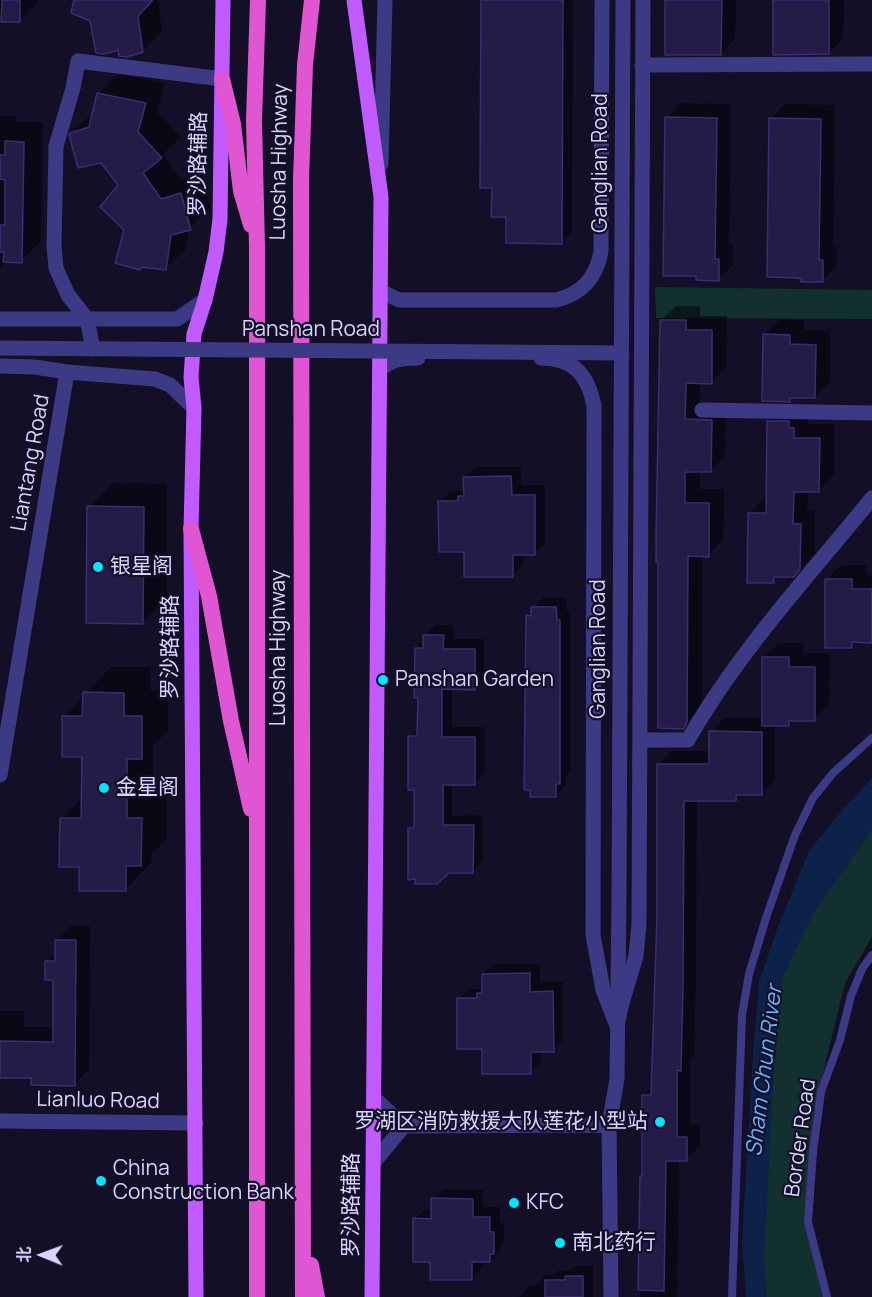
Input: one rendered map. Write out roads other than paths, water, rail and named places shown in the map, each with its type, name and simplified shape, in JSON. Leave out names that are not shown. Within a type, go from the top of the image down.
[{"type":"highway","name":"Luosha Highway","points":[[257,1297],[257,247],[254,121],[258,0]]},
{"type":"highway","name":"Luosha Highway","points":[[303,1297],[301,180],[305,65],[312,0]]},
{"type":"highway","points":[[222,79],[233,124],[241,191],[257,247]]},
{"type":"highway","points":[[191,529],[209,596],[231,721],[257,833]]},
{"type":"highway","points":[[303,1224],[317,1297]]},
{"type":"main road","name":"罗沙路辅路","points":[[196,1297],[191,529],[194,408],[191,376],[194,334],[205,300],[216,252],[220,219],[223,0]]},
{"type":"main road","name":"罗沙路辅路","points":[[354,0],[381,197],[372,1297]]},
{"type":"street","points":[[381,197],[385,0]]},
{"type":"street","points":[[380,291],[399,300],[556,300],[577,292],[593,276],[601,252],[602,0]]},
{"type":"street","name":"Ganglian Road","points":[[611,1297],[609,1125],[617,1079],[619,895],[623,0]]},
{"type":"street","points":[[617,1026],[636,956],[639,924],[643,0]]},
{"type":"street","points":[[93,349],[87,319],[68,295],[56,268],[54,244],[56,146],[73,88],[78,61],[222,79]]},
{"type":"street","points":[[642,64],[872,63]]},
{"type":"street","points":[[0,319],[177,319],[205,300]]},
{"type":"street","name":"Panshan Road","points":[[0,348],[621,353]]},
{"type":"street","points":[[380,370],[391,361],[408,358],[556,359],[576,368],[589,388],[594,417],[593,935],[603,990],[617,1026]]},
{"type":"street","points":[[0,366],[35,366],[68,372],[154,379],[170,385],[194,408]]},
{"type":"street","name":"Liantang Road","points":[[0,775],[68,372]]},
{"type":"street","points":[[702,410],[872,413]]},
{"type":"street","points":[[640,740],[688,740],[710,701],[738,663],[872,498]]},
{"type":"street","points":[[374,1098],[404,1126],[609,1125]]},
{"type":"street","name":"Lianluo Road","points":[[0,1121],[196,1123]]},
{"type":"street","points":[[374,1162],[404,1126]]},
{"type":"lane","points":[[732,1297],[742,1015],[749,974],[795,835],[813,798],[833,773],[872,738]]},
{"type":"lane","name":"Border Road","points":[[827,1297],[808,1222],[814,1142],[821,1092],[840,1040],[851,996],[862,969],[872,955]]},
{"type":"water","name":"Sham Chun River","points":[[872,778],[872,829],[811,918],[782,979],[773,1081],[764,1263],[767,1297],[746,1297],[742,1241],[759,982],[777,929],[809,851]]},
{"type":"place","name":"银星阁","points":[[98,567]]},
{"type":"place","name":"Panshan Garden","points":[[383,680]]},
{"type":"place","name":"金星阁","points":[[104,788]]},
{"type":"place","name":"罗湖区消防救援大队莲花小型站","points":[[660,1122]]},
{"type":"place","name":"China Construction Bank","points":[[101,1181]]},
{"type":"place","name":"KFC","points":[[514,1203]]},
{"type":"place","name":"南北药行","points":[[560,1243]]}]
